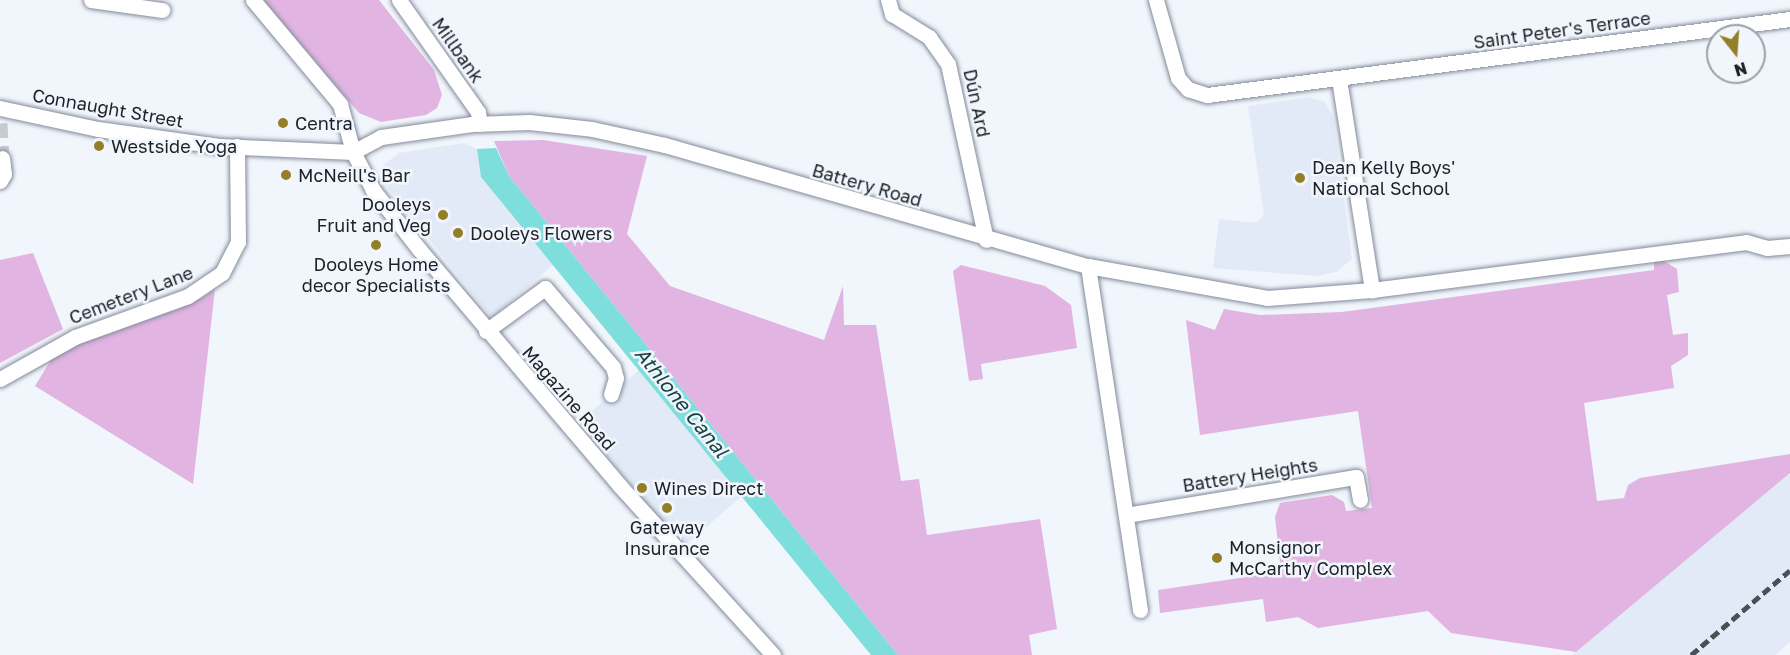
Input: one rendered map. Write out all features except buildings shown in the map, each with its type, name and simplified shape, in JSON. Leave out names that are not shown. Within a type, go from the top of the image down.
[{"type":"street","points":[[91,0],[162,10]]},
{"type":"street","name":"Magazine Road","points":[[253,0],[340,104],[353,152],[373,190],[486,331],[773,655]]},
{"type":"street","name":"Millbank","points":[[399,0],[478,112],[476,124]]},
{"type":"street","name":"Dún Ard","points":[[888,0],[892,14],[929,37],[946,57],[986,240]]},
{"type":"street","name":"Saint Peter's Terrace","points":[[1156,0],[1178,78],[1193,92],[1216,95],[1790,19]]},
{"type":"street","points":[[1339,79],[1372,290]]},
{"type":"street","points":[[0,108],[0,123]]},
{"type":"street","name":"Connaught Street","points":[[0,108],[98,129],[237,146],[353,152]]},
{"type":"street","name":"Battery Road","points":[[353,152],[381,137],[476,124],[529,122],[628,136],[986,240],[1088,266],[1266,298],[1372,290],[1746,242],[1767,248],[1790,246]]},
{"type":"street","name":"Cemetery Lane","points":[[0,379],[75,337],[188,296],[222,273],[238,242],[237,146]]},
{"type":"street","points":[[0,181],[4,174],[2,158]]},
{"type":"street","points":[[1088,266],[1140,610]]},
{"type":"street","points":[[486,331],[545,288],[613,367],[616,378],[611,394]]},
{"type":"street","name":"Battery Heights","points":[[1126,515],[1356,477],[1360,500]]},
{"type":"shaded area","points":[[263,0],[379,0],[434,70],[442,95],[437,108],[426,115],[381,122],[359,113]]},
{"type":"shaded area","name":"Dean Kelly Boys' National School","points":[[1308,97],[1325,102],[1333,116],[1352,259],[1336,272],[1316,276],[1213,268],[1219,219],[1256,223],[1264,215],[1248,106]]},
{"type":"shaded area","points":[[543,140],[647,156],[627,234],[670,286],[824,340],[843,286],[844,325],[876,325],[901,481],[919,479],[927,535],[1040,519],[1057,629],[1029,635],[1032,655],[898,655],[509,176],[494,141]]},
{"type":"shaded area","points":[[464,143],[477,149],[481,177],[553,265],[492,318],[385,184],[382,173],[383,165],[399,153]]},
{"type":"shaded area","points":[[33,253],[63,329],[0,363],[0,260]]},
{"type":"shaded area","points":[[1664,261],[1677,269],[1679,292],[1667,295],[1673,335],[1688,333],[1688,355],[1671,366],[1674,388],[1584,403],[1597,501],[1624,498],[1628,485],[1640,478],[1790,454],[1790,473],[1576,652],[1451,633],[1428,611],[1318,628],[1298,617],[1266,622],[1263,599],[1160,613],[1158,590],[1281,572],[1275,517],[1280,503],[1332,495],[1344,502],[1346,511],[1372,508],[1358,411],[1200,435],[1186,320],[1215,330],[1224,309],[1260,315],[1342,312],[1654,270],[1654,262]]},
{"type":"shaded area","points":[[961,265],[1045,286],[1071,305],[1077,348],[981,364],[983,379],[969,381],[953,271]]},
{"type":"shaded area","points":[[215,289],[193,484],[35,386],[54,355],[87,338],[202,298]]},
{"type":"shaded area","points":[[639,370],[742,496],[682,548],[579,422]]},
{"type":"shaded area","points":[[1790,473],[1790,642],[1775,655],[1572,655]]},
{"type":"water","name":"Athlone Canal","points":[[496,148],[509,176],[898,655],[871,655],[481,177],[477,149]]},
{"type":"tunnel","points":[[0,123],[2,158]]},
{"type":"railway","points":[[1691,655],[1790,570]]},
{"type":"place","name":"Centra","points":[[283,123]]},
{"type":"place","name":"Westside Yoga","points":[[99,146]]},
{"type":"place","name":"McNeill's Bar","points":[[286,175]]},
{"type":"place","name":"Dean Kelly Boys' National School","points":[[1300,178]]},
{"type":"place","name":"Dooleys Fruit and Veg","points":[[443,215]]},
{"type":"place","name":"Dooleys Flowers","points":[[458,233]]},
{"type":"place","name":"Dooleys Home decor Specialists","points":[[376,245]]},
{"type":"place","name":"Wines Direct","points":[[642,488]]},
{"type":"place","name":"Gateway Insurance","points":[[667,508]]},
{"type":"place","name":"Monsignor McCarthy Complex","points":[[1217,558]]}]
